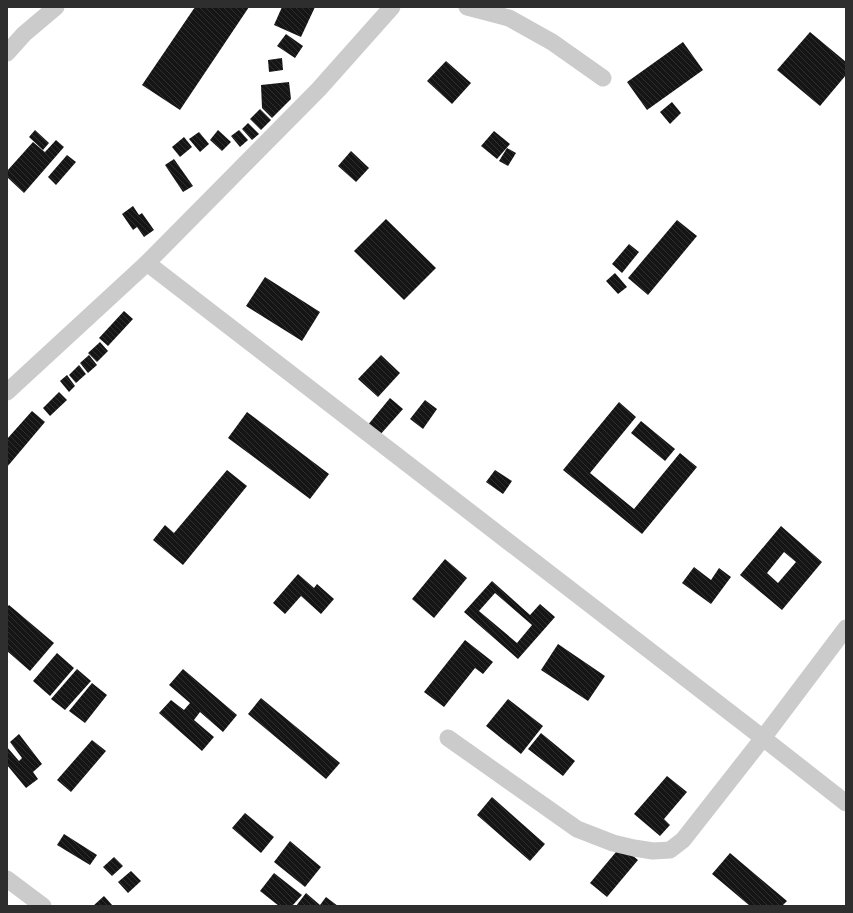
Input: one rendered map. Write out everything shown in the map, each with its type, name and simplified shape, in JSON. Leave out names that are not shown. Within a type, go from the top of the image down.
[{"type":"street","points":[[7,53],[24,34],[56,7]]},
{"type":"street","points":[[7,392],[147,262],[319,89],[392,7]]},
{"type":"street","points":[[467,7],[509,18],[552,42],[603,78]]},
{"type":"street","points":[[147,262],[846,803]]},
{"type":"street","points":[[448,738],[577,829],[613,843],[634,848],[653,851],[670,850],[683,840],[763,738],[846,628]]},
{"type":"street","points":[[7,879],[43,906]]},
{"type":"building","points":[[195,7],[249,7],[180,110],[142,85]]},
{"type":"building","points":[[282,7],[315,7],[301,37],[274,25]]},
{"type":"building","points":[[810,32],[846,62],[846,75],[820,106],[777,70]]},
{"type":"building","points":[[286,34],[303,46],[295,58],[277,46]]},
{"type":"building","points":[[683,42],[703,70],[647,110],[627,82]]},
{"type":"building","points":[[282,58],[283,70],[269,72],[268,60]]},
{"type":"building","points":[[446,61],[471,83],[452,104],[427,81]]},
{"type":"building","points":[[289,82],[291,99],[272,118],[262,108],[261,85]]},
{"type":"building","points":[[672,102],[681,113],[670,124],[660,112]]},
{"type":"building","points":[[260,109],[271,120],[261,130],[250,119]]},
{"type":"building","points":[[248,123],[259,134],[252,140],[242,129]]},
{"type":"building","points":[[35,130],[49,143],[43,150],[29,137]]},
{"type":"building","points":[[218,130],[231,142],[222,151],[210,140]]},
{"type":"building","points":[[239,130],[248,140],[240,147],[231,136]]},
{"type":"building","points":[[494,131],[510,144],[497,159],[481,146]]},
{"type":"building","points":[[199,132],[209,144],[200,152],[189,139]]},
{"type":"building","points":[[184,137],[192,147],[180,157],[172,147]]},
{"type":"building","points":[[56,140],[64,147],[24,193],[7,177],[7,171],[33,142],[46,153],[45,152]]},
{"type":"building","points":[[507,148],[516,153],[508,166],[499,161]]},
{"type":"building","points":[[351,151],[369,168],[356,182],[338,166]]},
{"type":"building","points":[[67,155],[76,162],[56,185],[48,177]]},
{"type":"building","points":[[174,159],[193,186],[183,192],[165,165]]},
{"type":"building","points":[[133,206],[139,215],[142,213],[154,230],[144,237],[137,227],[133,230],[122,214]]},
{"type":"building","points":[[386,219],[436,268],[404,300],[354,251]]},
{"type":"building","points":[[677,220],[697,236],[648,295],[628,278]]},
{"type":"building","points":[[629,244],[639,252],[622,273],[612,264]]},
{"type":"building","points":[[615,273],[627,287],[618,294],[606,281]]},
{"type":"building","points":[[265,277],[320,312],[302,341],[246,306]]},
{"type":"building","points":[[124,311],[133,319],[108,346],[99,338]]},
{"type":"building","points":[[100,342],[108,351],[97,362],[88,353]]},
{"type":"building","points":[[89,355],[97,365],[88,373],[80,363]]},
{"type":"building","points":[[381,355],[400,373],[378,397],[358,379]]},
{"type":"building","points":[[79,365],[86,374],[76,383],[69,375]]},
{"type":"building","points":[[67,375],[75,386],[69,392],[60,381]]},
{"type":"building","points":[[59,392],[67,400],[50,416],[43,408]]},
{"type":"building","points":[[390,398],[403,409],[379,436],[367,426]]},
{"type":"building","points":[[425,400],[437,409],[423,429],[410,419]]},
{"type":"building","points":[[619,402],[636,417],[590,473],[634,509],[680,453],[697,467],[642,534],[563,470]]},
{"type":"building","points":[[32,411],[45,422],[7,467],[7,439]]},
{"type":"building","points":[[247,412],[329,474],[310,499],[228,438]]},
{"type":"building","points":[[641,421],[675,449],[665,461],[631,433]]},
{"type":"building","points":[[227,470],[247,486],[183,565],[153,540],[165,525],[174,533]]},
{"type":"building","points":[[495,470],[512,481],[503,494],[486,482]]},
{"type":"building","points":[[781,526],[822,562],[782,610],[740,575]],"holes":[[[784,552],[796,562],[778,583],[767,573]]]},
{"type":"building","points":[[445,559],[467,578],[434,618],[412,599]]},
{"type":"building","points":[[694,567],[711,580],[719,568],[731,577],[711,604],[682,583]]},
{"type":"building","points":[[298,574],[314,588],[317,584],[334,599],[321,614],[301,596],[285,614],[273,603]]},
{"type":"building","points":[[492,581],[530,615],[540,604],[555,617],[518,659],[464,612]],"holes":[[[495,593],[532,625],[517,643],[479,611]]]},
{"type":"building","points":[[9,605],[54,643],[30,671],[7,651],[7,607]]},
{"type":"building","points":[[465,640],[493,662],[483,674],[475,668],[444,707],[424,692]]},
{"type":"building","points":[[558,644],[605,676],[588,701],[541,670]]},
{"type":"building","points":[[57,653],[74,668],[50,696],[33,681]]},
{"type":"building","points":[[77,669],[91,681],[65,710],[51,699]]},
{"type":"building","points":[[183,669],[237,715],[223,732],[200,712],[194,720],[214,737],[202,751],[159,713],[171,700],[184,710],[190,703],[169,685]]},
{"type":"building","points":[[92,683],[107,695],[85,723],[69,711]]},
{"type":"building","points":[[261,698],[340,763],[326,779],[248,714]]},
{"type":"building","points":[[508,699],[543,726],[521,754],[486,726]]},
{"type":"building","points":[[541,733],[575,761],[563,776],[528,749]]},
{"type":"building","points":[[19,734],[42,764],[33,772],[38,779],[26,788],[7,765],[7,747],[19,761],[22,758],[10,742]]},
{"type":"building","points":[[92,740],[106,751],[71,792],[57,780]]},
{"type":"building","points":[[667,776],[687,792],[664,819],[670,825],[660,836],[634,814]]},
{"type":"building","points":[[492,797],[545,844],[530,861],[477,815]]},
{"type":"building","points":[[245,813],[274,837],[261,853],[232,828]]},
{"type":"building","points":[[64,834],[97,855],[90,865],[57,845]]},
{"type":"building","points":[[290,841],[321,867],[305,887],[274,862]]},
{"type":"building","points":[[621,846],[638,860],[607,897],[590,883]]},
{"type":"building","points":[[730,853],[787,901],[782,906],[750,906],[712,874]]},
{"type":"building","points":[[114,857],[123,866],[112,876],[103,867]]},
{"type":"building","points":[[131,871],[141,881],[128,893],[118,882]]},
{"type":"building","points":[[274,873],[302,895],[292,906],[279,906],[260,891]]},
{"type":"building","points":[[306,893],[320,905],[326,897],[338,906],[296,906]]},
{"type":"building","points":[[104,896],[113,906],[93,906]]}]
